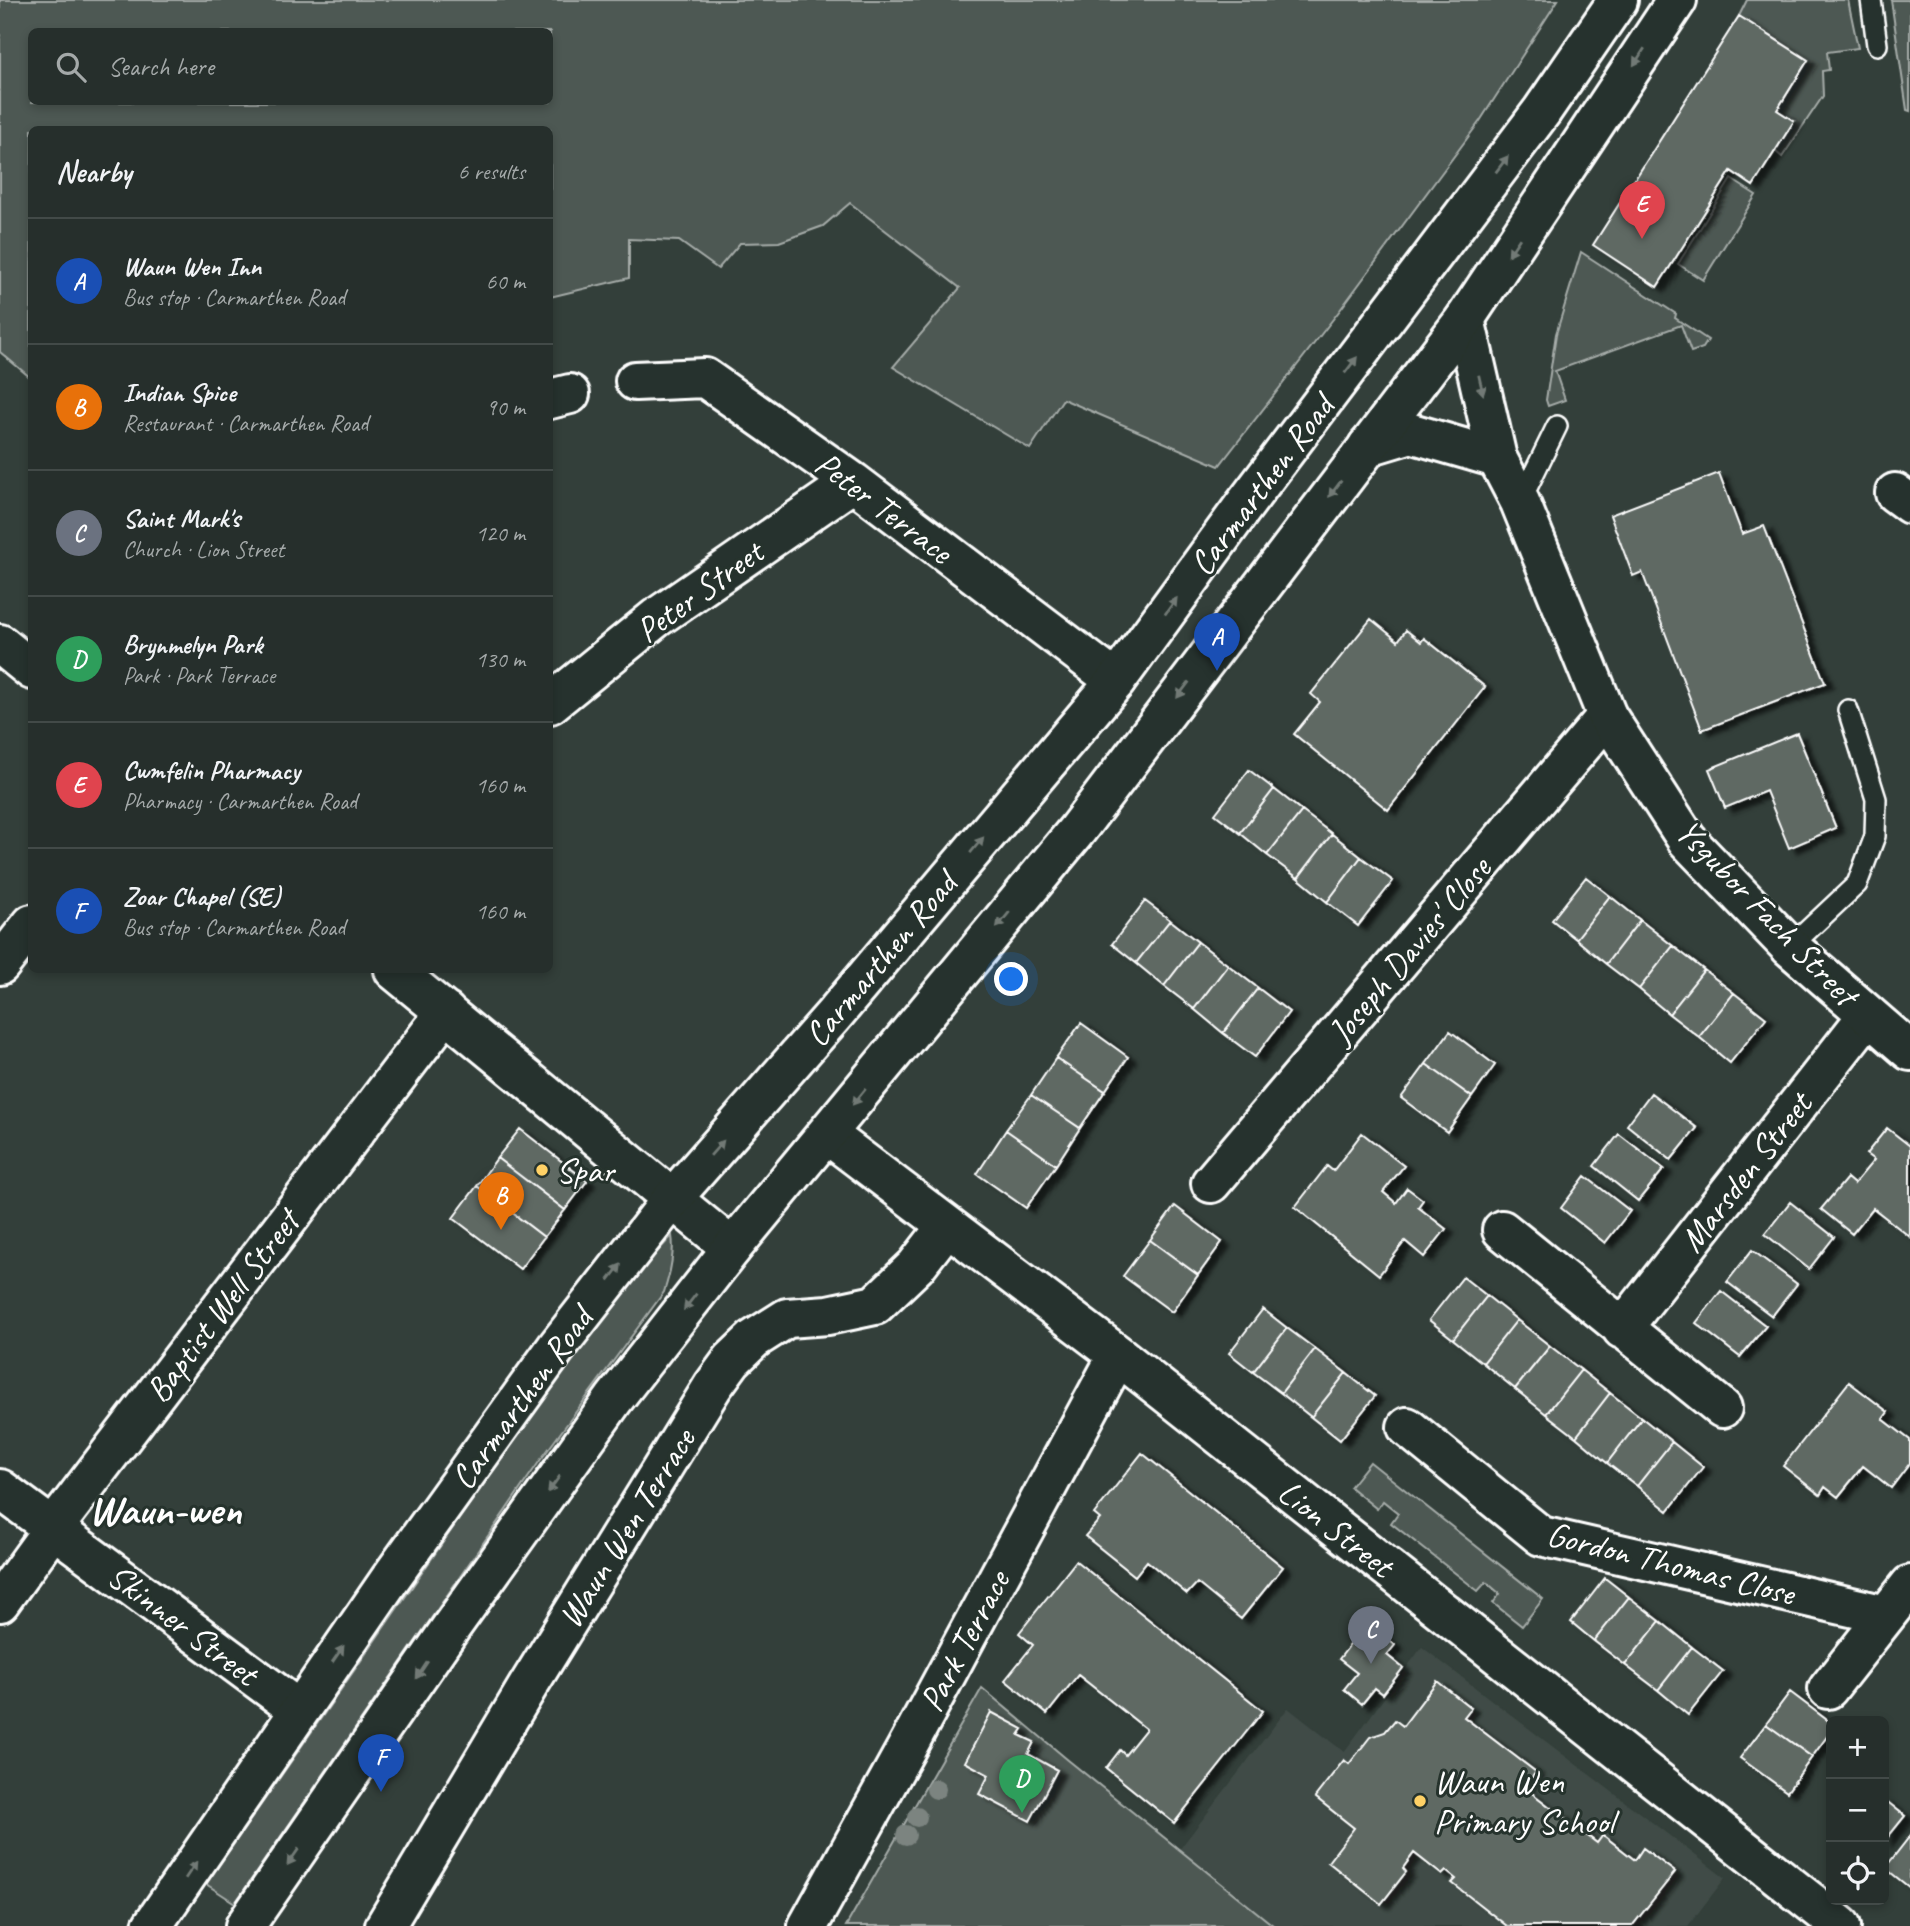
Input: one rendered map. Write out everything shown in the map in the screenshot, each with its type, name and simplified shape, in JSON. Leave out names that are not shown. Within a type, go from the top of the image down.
[{"type":"street","name":"Carmarthen Road","points":[[152,1926],[299,1710],[556,1348],[672,1199],[833,1016],[1116,681],[1542,111],[1618,0]]},
{"type":"street","name":"Carmarthen Road","points":[[245,1926],[452,1626],[614,1399],[732,1248],[828,1135],[1077,830],[1465,319],[1676,0]]},
{"type":"street","name":"Ysgubor Fach Street","points":[[1465,319],[1497,458],[1520,502],[1607,716],[1687,840],[1790,947],[1910,1051]]},
{"type":"street","name":"Peter Terrace","points":[[635,382],[705,378],[853,482],[1116,681]]},
{"type":"street","points":[[1368,446],[1411,433],[1497,458]]},
{"type":"street","name":"Peter Street","points":[[553,702],[656,618],[853,482]]},
{"type":"street","points":[[0,644],[28,667]]},
{"type":"street","name":"Joseph Davies' Close","points":[[1211,1183],[1607,716]]},
{"type":"street","points":[[0,965],[28,929]]},
{"type":"street","points":[[398,973],[732,1248]]},
{"type":"street","name":"Baptist Well Street","points":[[0,1602],[54,1527],[446,1012]]},
{"type":"street","name":"Marsden Street","points":[[1622,1329],[1868,1015]]},
{"type":"street","name":"Lion Street","points":[[828,1135],[1118,1355],[1841,1926]]},
{"type":"street","name":"Waun Wen Terrace","points":[[386,1926],[528,1686],[713,1386],[732,1360],[754,1339],[787,1318],[828,1315],[875,1305],[916,1266],[947,1226]]},
{"type":"street","points":[[1502,1230],[1722,1408]]},
{"type":"street","name":"Park Terrace","points":[[808,1926],[900,1761],[1118,1355]]},
{"type":"street","name":"Gordon Thomas Close","points":[[1407,1427],[1541,1536],[1886,1615]]},
{"type":"street","name":"Skinner Street","points":[[0,1489],[299,1710]]},
{"type":"street","points":[[1828,1689],[1910,1585]]},
{"type":"lane","points":[[1871,0],[1877,45]]},
{"type":"lane","points":[[1520,502],[1557,426]]},
{"type":"lane","points":[[1790,947],[1857,884],[1875,836],[1876,799],[1848,710]]},
{"type":"shaded area","points":[[0,0],[1558,0],[1480,121],[1340,310],[1219,466],[1063,399],[1030,449],[893,367],[960,288],[850,203],[823,226],[779,242],[740,243],[718,269],[679,241],[629,239],[629,278],[553,296],[553,126],[28,126],[28,375],[0,352]]},
{"type":"shaded area","points":[[1747,0],[1848,0],[1858,48],[1827,52],[1829,70],[1822,71],[1823,96],[1782,157],[1775,151],[1777,110],[1808,60],[1739,16]]},
{"type":"shaded area","points":[[1891,0],[1910,0],[1910,111],[1907,110]]},
{"type":"shaded area","points":[[1731,179],[1756,195],[1703,280],[1678,264]]},
{"type":"shaded area","points":[[1581,252],[1676,314],[1675,318],[1708,340],[1703,348],[1691,352],[1681,325],[1555,371],[1565,400],[1548,406],[1546,400],[1556,334]]},
{"type":"shaded area","points":[[672,1236],[671,1264],[664,1292],[539,1462],[235,1903],[206,1884],[559,1375],[629,1282]]},
{"type":"shaded area","points":[[1370,1462],[1543,1599],[1522,1626],[1493,1603],[1500,1594],[1486,1582],[1478,1591],[1391,1523],[1398,1513],[1383,1501],[1377,1509],[1350,1487]]},
{"type":"shaded area","name":"Waun Wen Primary School","points":[[1422,1647],[1725,1878],[1688,1926],[1274,1926],[1179,1850],[1288,1708],[1344,1752]]},
{"type":"shaded area","points":[[982,1688],[1068,1760],[1274,1926],[846,1926]]},
{"type":"building","points":[[1739,16],[1808,60],[1777,110],[1794,121],[1753,186],[1731,171],[1657,287],[1593,245]]},
{"type":"building","points":[[1719,473],[1742,534],[1764,526],[1825,683],[1702,730],[1642,572],[1633,576],[1610,515]]},
{"type":"building","points":[[1371,619],[1398,641],[1406,630],[1421,642],[1424,638],[1485,687],[1388,810],[1294,734],[1320,702],[1311,694]]},
{"type":"building","points":[[1797,733],[1836,828],[1789,848],[1766,791],[1725,808],[1709,769]]},
{"type":"building","points":[[1249,770],[1274,789],[1240,833],[1215,814]]},
{"type":"building","points":[[1274,789],[1302,811],[1267,855],[1240,833]]},
{"type":"building","points":[[1302,811],[1332,834],[1298,878],[1267,855]]},
{"type":"building","points":[[1332,834],[1361,857],[1327,902],[1298,878]]},
{"type":"building","points":[[1361,857],[1393,881],[1358,926],[1327,902]]},
{"type":"building","points":[[1586,877],[1610,896],[1576,939],[1552,920]]},
{"type":"building","points":[[1610,896],[1640,920],[1606,964],[1576,939]]},
{"type":"building","points":[[1145,901],[1170,920],[1136,963],[1112,944]]},
{"type":"building","points":[[1170,920],[1198,942],[1164,986],[1136,963]]},
{"type":"building","points":[[1640,920],[1673,946],[1639,989],[1606,964]]},
{"type":"building","points":[[1198,942],[1228,965],[1194,1009],[1164,986]]},
{"type":"building","points":[[1673,946],[1704,970],[1669,1014],[1639,989]]},
{"type":"building","points":[[1228,965],[1258,988],[1223,1033],[1194,1009]]},
{"type":"building","points":[[1704,970],[1734,993],[1699,1037],[1669,1014]]},
{"type":"building","points":[[1258,988],[1289,1012],[1255,1057],[1223,1033]]},
{"type":"building","points":[[1734,993],[1766,1018],[1730,1063],[1699,1037]]},
{"type":"building","points":[[1081,1023],[1128,1057],[1105,1091],[1056,1058]]},
{"type":"building","points":[[1450,1031],[1495,1065],[1472,1097],[1426,1064]]},
{"type":"building","points":[[1056,1058],[1105,1091],[1080,1128],[1031,1095]]},
{"type":"building","points":[[1426,1064],[1472,1097],[1447,1132],[1401,1098]]},
{"type":"building","points":[[1651,1093],[1697,1128],[1671,1160],[1627,1125]]},
{"type":"building","points":[[1031,1095],[1080,1128],[1056,1165],[1006,1130]]},
{"type":"building","points":[[1887,1128],[1910,1146],[1910,1237],[1873,1208],[1852,1234],[1821,1209],[1847,1178],[1854,1184],[1874,1160],[1866,1154]]},
{"type":"building","points":[[520,1129],[587,1181],[565,1210],[497,1158]]},
{"type":"building","points":[[1006,1130],[1056,1165],[1026,1208],[977,1174]]},
{"type":"building","points":[[1362,1133],[1404,1166],[1383,1192],[1396,1203],[1407,1188],[1423,1200],[1418,1207],[1446,1229],[1424,1257],[1405,1241],[1379,1275],[1295,1207],[1327,1166],[1333,1171]]},
{"type":"building","points":[[1619,1134],[1664,1169],[1638,1201],[1594,1166]]},
{"type":"building","points":[[497,1158],[565,1210],[544,1237],[477,1186]]},
{"type":"building","points":[[1585,1176],[1630,1211],[1605,1243],[1561,1208]]},
{"type":"building","points":[[477,1186],[544,1237],[520,1269],[453,1218]]},
{"type":"building","points":[[1790,1202],[1834,1237],[1809,1269],[1765,1234]]},
{"type":"building","points":[[1175,1206],[1222,1242],[1198,1275],[1150,1240]]},
{"type":"building","points":[[1150,1240],[1198,1275],[1172,1312],[1123,1276]]},
{"type":"building","points":[[1752,1250],[1797,1284],[1772,1316],[1727,1282]]},
{"type":"building","points":[[1463,1277],[1487,1296],[1453,1339],[1429,1320]]},
{"type":"building","points":[[1721,1291],[1766,1326],[1740,1357],[1696,1323]]},
{"type":"building","points":[[1487,1296],[1517,1320],[1483,1363],[1453,1339]]},
{"type":"building","points":[[1263,1309],[1287,1328],[1253,1372],[1229,1353]]},
{"type":"building","points":[[1517,1320],[1550,1346],[1515,1389],[1483,1363]]},
{"type":"building","points":[[1287,1328],[1315,1349],[1281,1393],[1253,1372]]},
{"type":"building","points":[[1550,1346],[1581,1370],[1546,1414],[1515,1389]]},
{"type":"building","points":[[1315,1349],[1346,1373],[1311,1417],[1281,1393]]},
{"type":"building","points":[[1581,1370],[1610,1393],[1576,1437],[1546,1414]]},
{"type":"building","points":[[1346,1373],[1375,1396],[1340,1440],[1311,1417]]},
{"type":"building","points":[[1849,1382],[1888,1412],[1883,1419],[1910,1440],[1910,1463],[1891,1488],[1863,1466],[1838,1497],[1825,1487],[1820,1495],[1783,1466]]},
{"type":"building","points":[[1610,1393],[1642,1418],[1607,1463],[1576,1437]]},
{"type":"building","points":[[1642,1418],[1672,1442],[1637,1486],[1607,1463]]},
{"type":"building","points":[[1672,1442],[1703,1467],[1668,1511],[1637,1486]]},
{"type":"building","points":[[1142,1453],[1283,1567],[1241,1619],[1197,1583],[1187,1594],[1147,1561],[1135,1576],[1085,1536],[1100,1519],[1094,1514]]},
{"type":"building","points":[[1076,1561],[1263,1711],[1174,1823],[1106,1768],[1120,1750],[1125,1755],[1146,1729],[1078,1675],[1047,1714],[1005,1680],[1033,1645],[1019,1633]]},
{"type":"building","points":[[1605,1578],[1629,1597],[1594,1641],[1571,1622]]},
{"type":"building","points":[[1629,1597],[1660,1621],[1625,1665],[1594,1641]]},
{"type":"building","points":[[1660,1621],[1692,1647],[1658,1690],[1625,1665]]},
{"type":"building","points":[[1367,1623],[1395,1645],[1387,1655],[1403,1668],[1383,1694],[1375,1688],[1362,1704],[1344,1689],[1357,1673],[1339,1659]]},
{"type":"building","points":[[1692,1647],[1723,1671],[1688,1715],[1658,1690]]},
{"type":"building","points":[[1437,1681],[1471,1708],[1464,1717],[1536,1772],[1524,1787],[1597,1843],[1603,1835],[1635,1860],[1643,1848],[1675,1872],[1632,1926],[1507,1926],[1452,1883],[1456,1879],[1446,1871],[1442,1875],[1414,1853],[1403,1868],[1406,1872],[1381,1904],[1328,1862],[1354,1828],[1315,1797],[1344,1760],[1349,1764],[1370,1737],[1385,1732],[1395,1720],[1403,1726]]},
{"type":"building","points":[[1790,1692],[1826,1719],[1826,1738],[1812,1757],[1766,1724]]},
{"type":"building","points":[[991,1712],[1023,1729],[1019,1735],[1034,1742],[1028,1754],[1057,1770],[1030,1821],[979,1794],[989,1775],[965,1762]]},
{"type":"building","points":[[1766,1724],[1812,1757],[1787,1792],[1740,1758]]},
{"type":"building","points":[[1889,1803],[1905,1816],[1889,1836]]},
{"type":"building","points":[[1910,1836],[1910,1888],[1889,1871],[1889,1863]]},
{"type":"place","name":"Cwmfelin Pharmacy","points":[[1642,239]]},
{"type":"place","name":"Waun Wen Inn","points":[[1217,671]]},
{"type":"place","name":"Spar","points":[[542,1170]]},
{"type":"place","name":"Indian Spice","points":[[501,1230]]},
{"type":"place","name":"Saint Mark's","points":[[1371,1664]]},
{"type":"place","name":"Zoar Chapel (SE)","points":[[381,1792]]},
{"type":"place","name":"Waun Wen Primary School","points":[[1420,1801]]},
{"type":"place","name":"Brynmelyn Park","points":[[1022,1813]]},
{"type":"district","name":"Waun-wen","points":[[165,1509]]}]
